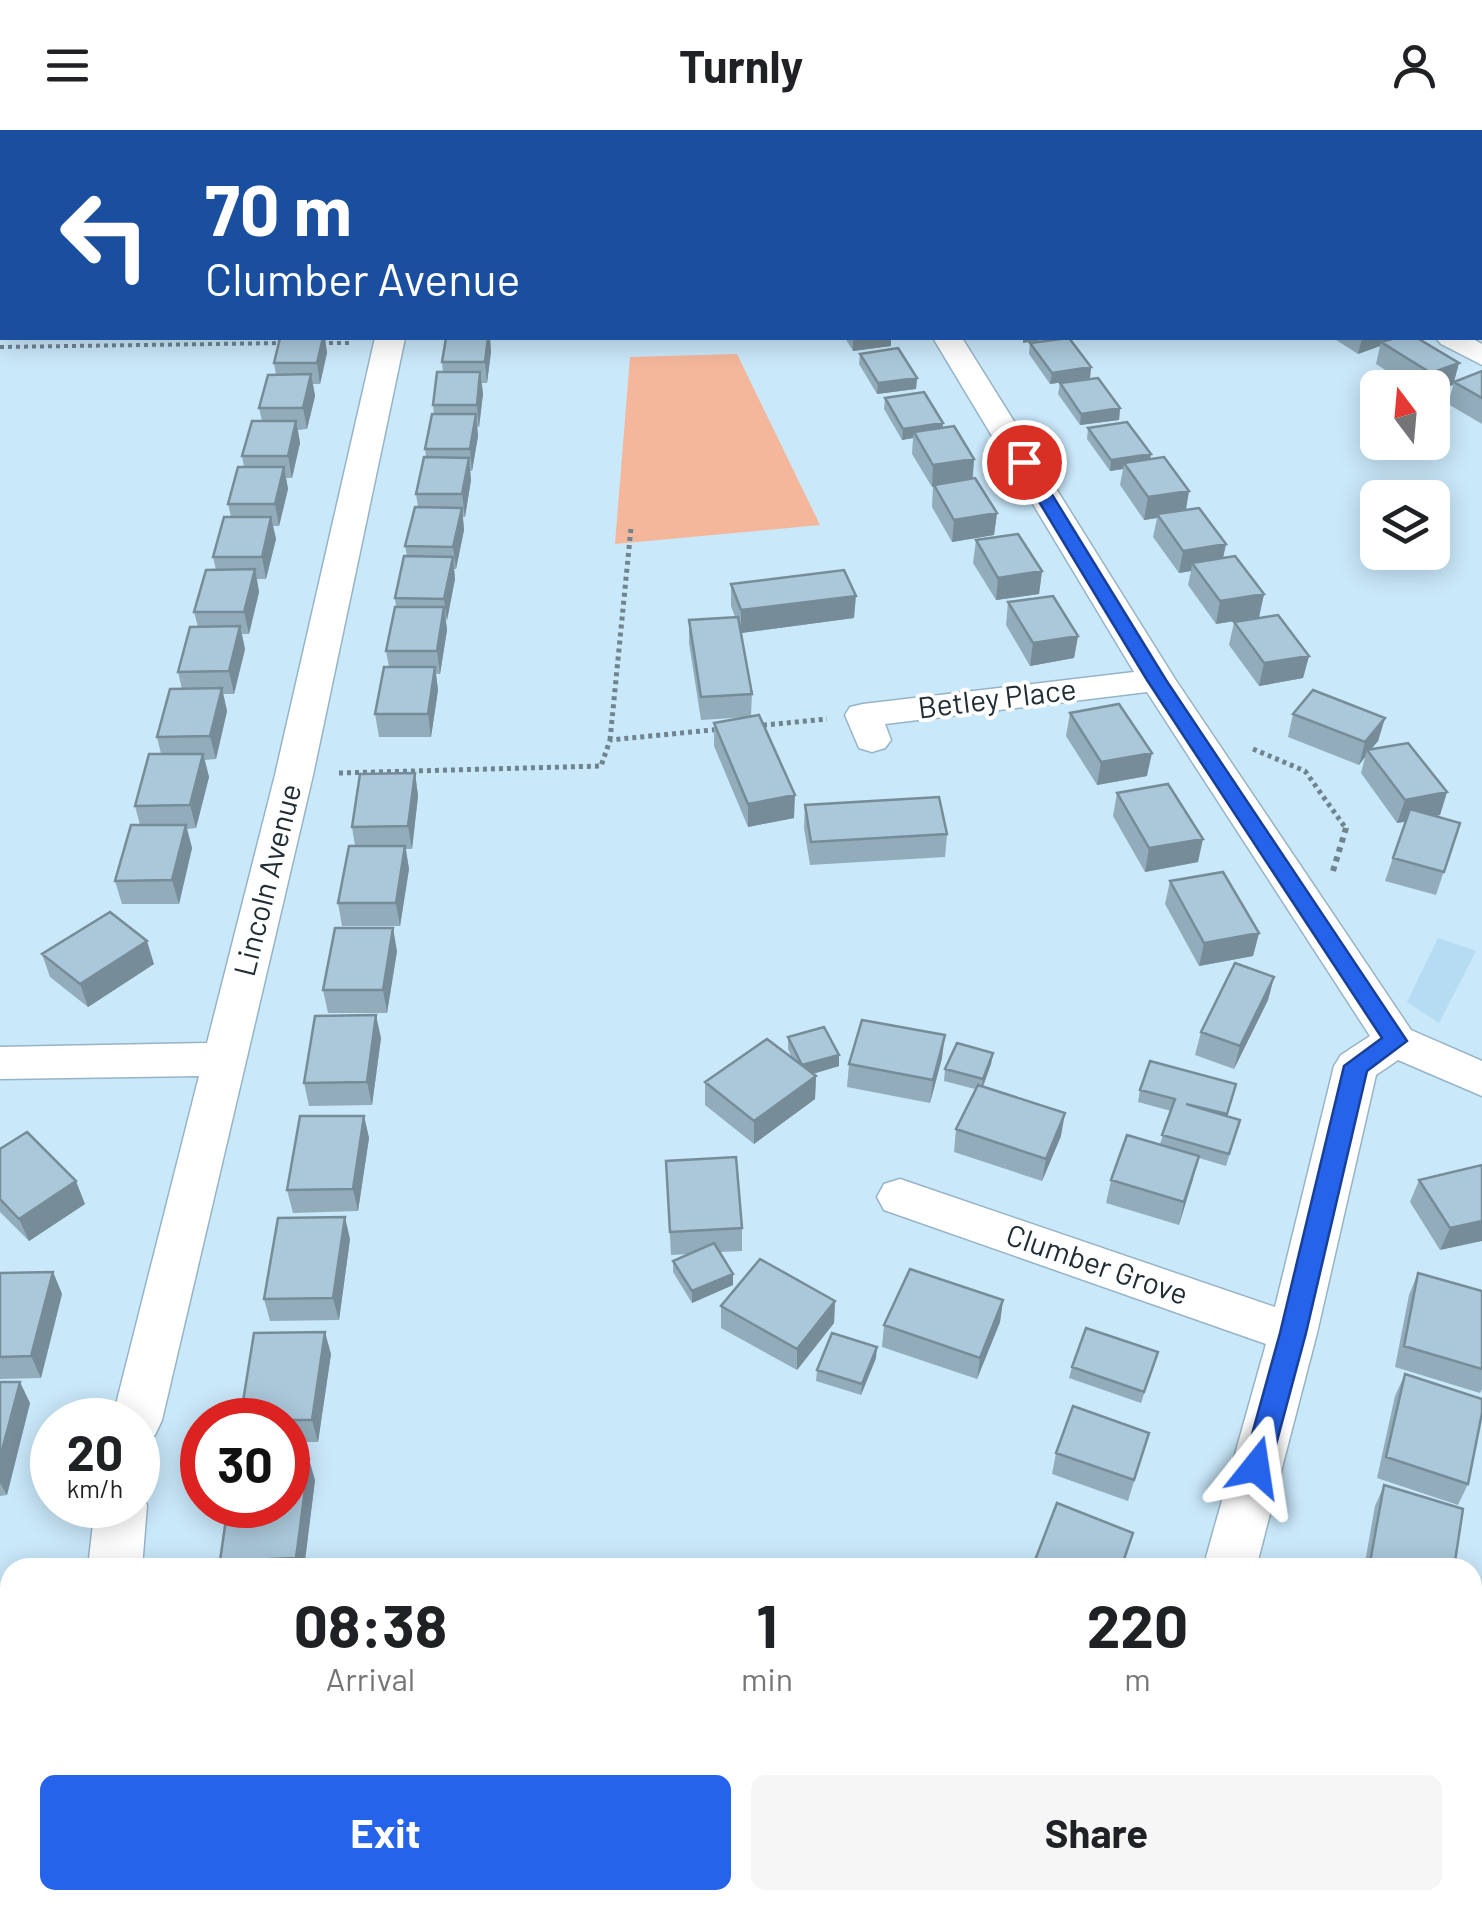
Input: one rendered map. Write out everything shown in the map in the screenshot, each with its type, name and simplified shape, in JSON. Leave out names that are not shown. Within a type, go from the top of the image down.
[{"type":"street","name":"Lincoln Avenue","points":[[143,1398],[294,775],[390,340]]},
{"type":"street","points":[[949,340],[1157,680],[1396,1041],[1482,1080]]},
{"type":"street","points":[[1454,340],[1482,356]]},
{"type":"street","name":"Betley Place","points":[[868,727],[1157,680]]},
{"type":"street","points":[[1232,1558],[1293,1333],[1356,1066],[1396,1041]]},
{"type":"street","points":[[0,1063],[225,1059]]},
{"type":"street","name":"Clumber Grove","points":[[900,1197],[1293,1333]]},
{"type":"street","points":[[116,1558],[119,1528]]},
{"type":"path","points":[[311,343],[390,340]]},
{"type":"path","points":[[0,346],[292,344]]},
{"type":"path","points":[[294,775],[602,766],[610,740],[631,528]]},
{"type":"path","points":[[1186,725],[1306,771],[1348,829],[1317,922]]},
{"type":"path","points":[[746,726],[868,727]]},
{"type":"path","points":[[610,740],[727,728]]},
{"type":"shaded area","points":[[737,354],[820,525],[615,544],[630,357]]},
{"type":"shaded area","points":[[1438,938],[1476,951],[1439,1023],[1407,1002]]},
{"type":"building","points":[[280,340],[323,340],[317,363],[274,363]]},
{"type":"building","points":[[446,340],[488,340],[485,362],[442,362]]},
{"type":"building","points":[[1071,340],[1091,367],[1052,373],[1030,343]]},
{"type":"building","points":[[1420,340],[1459,363],[1426,370],[1381,342]]},
{"type":"building","points":[[898,348],[917,378],[878,383],[860,354]]},
{"type":"building","points":[[1482,371],[1482,398],[1454,382]]},
{"type":"building","points":[[437,372],[480,372],[477,405],[433,405]]},
{"type":"building","points":[[311,374],[303,408],[259,408],[268,375]]},
{"type":"building","points":[[1098,378],[1120,408],[1081,414],[1060,383]]},
{"type":"building","points":[[924,392],[943,423],[903,429],[885,398]]},
{"type":"building","points":[[432,414],[476,414],[470,449],[425,449]]},
{"type":"building","points":[[252,421],[296,421],[288,456],[242,456]]},
{"type":"building","points":[[1127,422],[1151,454],[1111,460],[1088,428]]},
{"type":"building","points":[[954,426],[974,459],[933,465],[914,432]]},
{"type":"building","points":[[424,457],[469,458],[462,494],[416,494]]},
{"type":"building","points":[[1164,457],[1189,491],[1148,497],[1124,463]]},
{"type":"building","points":[[238,467],[284,467],[275,504],[228,504]]},
{"type":"building","points":[[975,478],[997,513],[954,520],[934,485]]},
{"type":"building","points":[[415,507],[462,508],[453,547],[405,546]]},
{"type":"building","points":[[1199,508],[1226,544],[1183,551],[1157,514]]},
{"type":"building","points":[[224,517],[271,517],[262,557],[213,557]]},
{"type":"building","points":[[1018,534],[1042,571],[998,578],[976,540]]},
{"type":"building","points":[[404,556],[453,557],[444,599],[395,598]]},
{"type":"building","points":[[1235,556],[1264,594],[1220,601],[1192,563]]},
{"type":"building","points":[[255,569],[244,612],[194,612],[206,570]]},
{"type":"building","points":[[844,570],[856,596],[741,610],[731,584]]},
{"type":"building","points":[[1053,596],[1078,636],[1033,643],[1008,602]]},
{"type":"building","points":[[395,607],[444,607],[437,651],[386,651]]},
{"type":"building","points":[[1278,615],[1309,656],[1264,663],[1234,622]]},
{"type":"building","points":[[738,617],[752,694],[701,697],[689,620]]},
{"type":"building","points":[[240,626],[229,671],[178,672],[190,627]]},
{"type":"building","points":[[384,667],[435,667],[428,714],[375,714]]},
{"type":"building","points":[[222,688],[210,736],[157,737],[170,689]]},
{"type":"building","points":[[1313,690],[1385,718],[1365,742],[1293,714]]},
{"type":"building","points":[[1119,704],[1152,753],[1101,762],[1070,713]]},
{"type":"building","points":[[759,715],[795,795],[748,804],[714,723]]},
{"type":"building","points":[[1408,743],[1447,792],[1405,800],[1367,750]]},
{"type":"building","points":[[149,754],[203,754],[190,805],[135,806]]},
{"type":"building","points":[[415,773],[408,826],[352,827],[360,774]]},
{"type":"building","points":[[1168,784],[1203,839],[1149,848],[1117,793]]},
{"type":"building","points":[[939,797],[947,834],[811,842],[805,805]]},
{"type":"building","points":[[1410,809],[1460,823],[1444,872],[1393,858]]},
{"type":"building","points":[[131,825],[186,825],[172,880],[115,881]]},
{"type":"building","points":[[349,846],[405,846],[396,903],[338,903]]},
{"type":"building","points":[[1223,872],[1259,933],[1204,943],[1170,881]]},
{"type":"building","points":[[110,912],[147,941],[80,984],[42,954]]},
{"type":"building","points":[[335,928],[393,928],[383,990],[323,990]]},
{"type":"building","points":[[1235,963],[1274,977],[1240,1046],[1201,1032]]},
{"type":"building","points":[[376,1015],[367,1082],[304,1083],[315,1016]]},
{"type":"building","points":[[862,1020],[945,1035],[933,1080],[849,1064]]},
{"type":"building","points":[[824,1027],[839,1055],[802,1065],[788,1037]]},
{"type":"building","points":[[767,1039],[816,1076],[754,1121],[705,1082]]},
{"type":"building","points":[[957,1043],[993,1053],[983,1079],[945,1069]]},
{"type":"building","points":[[1150,1061],[1236,1084],[1227,1114],[1186,1104],[1240,1120],[1229,1154],[1162,1135],[1175,1099],[1140,1090]]},
{"type":"building","points":[[978,1085],[1065,1113],[1046,1159],[956,1129]]},
{"type":"building","points":[[300,1116],[364,1116],[353,1189],[287,1190]]},
{"type":"building","points":[[27,1132],[76,1181],[19,1219],[0,1199],[0,1149]]},
{"type":"building","points":[[1127,1135],[1199,1156],[1184,1202],[1111,1180]]},
{"type":"building","points":[[736,1157],[742,1228],[670,1232],[666,1161]]},
{"type":"building","points":[[1482,1165],[1482,1221],[1450,1228],[1419,1180]]},
{"type":"building","points":[[345,1217],[333,1298],[264,1299],[278,1218]]},
{"type":"building","points":[[714,1243],[733,1274],[692,1291],[673,1261]]},
{"type":"building","points":[[760,1259],[835,1301],[797,1349],[721,1306]]},
{"type":"building","points":[[910,1269],[1003,1300],[980,1358],[884,1325]]},
{"type":"building","points":[[53,1272],[31,1356],[0,1357],[0,1273]]},
{"type":"building","points":[[1418,1273],[1482,1291],[1482,1369],[1404,1346]]},
{"type":"building","points":[[1086,1328],[1158,1352],[1144,1392],[1072,1367]]},
{"type":"building","points":[[325,1332],[312,1420],[310,1398],[244,1398],[254,1333]]},
{"type":"building","points":[[832,1333],[877,1347],[862,1384],[817,1370]]},
{"type":"building","points":[[1405,1374],[1482,1399],[1468,1484],[1386,1457]]},
{"type":"building","points":[[0,1382],[20,1382],[0,1458]]},
{"type":"building","points":[[1073,1406],[1149,1433],[1134,1480],[1056,1453]]},
{"type":"building","points":[[1384,1485],[1463,1509],[1456,1558],[1371,1558]]},
{"type":"building","points":[[1057,1503],[1133,1533],[1124,1558],[1036,1558]]},
{"type":"building","points":[[225,1528],[300,1528],[296,1558],[220,1558]]},
{"type":"route","points":[[1024,462],[1157,680],[1396,1041],[1356,1066],[1293,1333],[1256,1467]]}]
